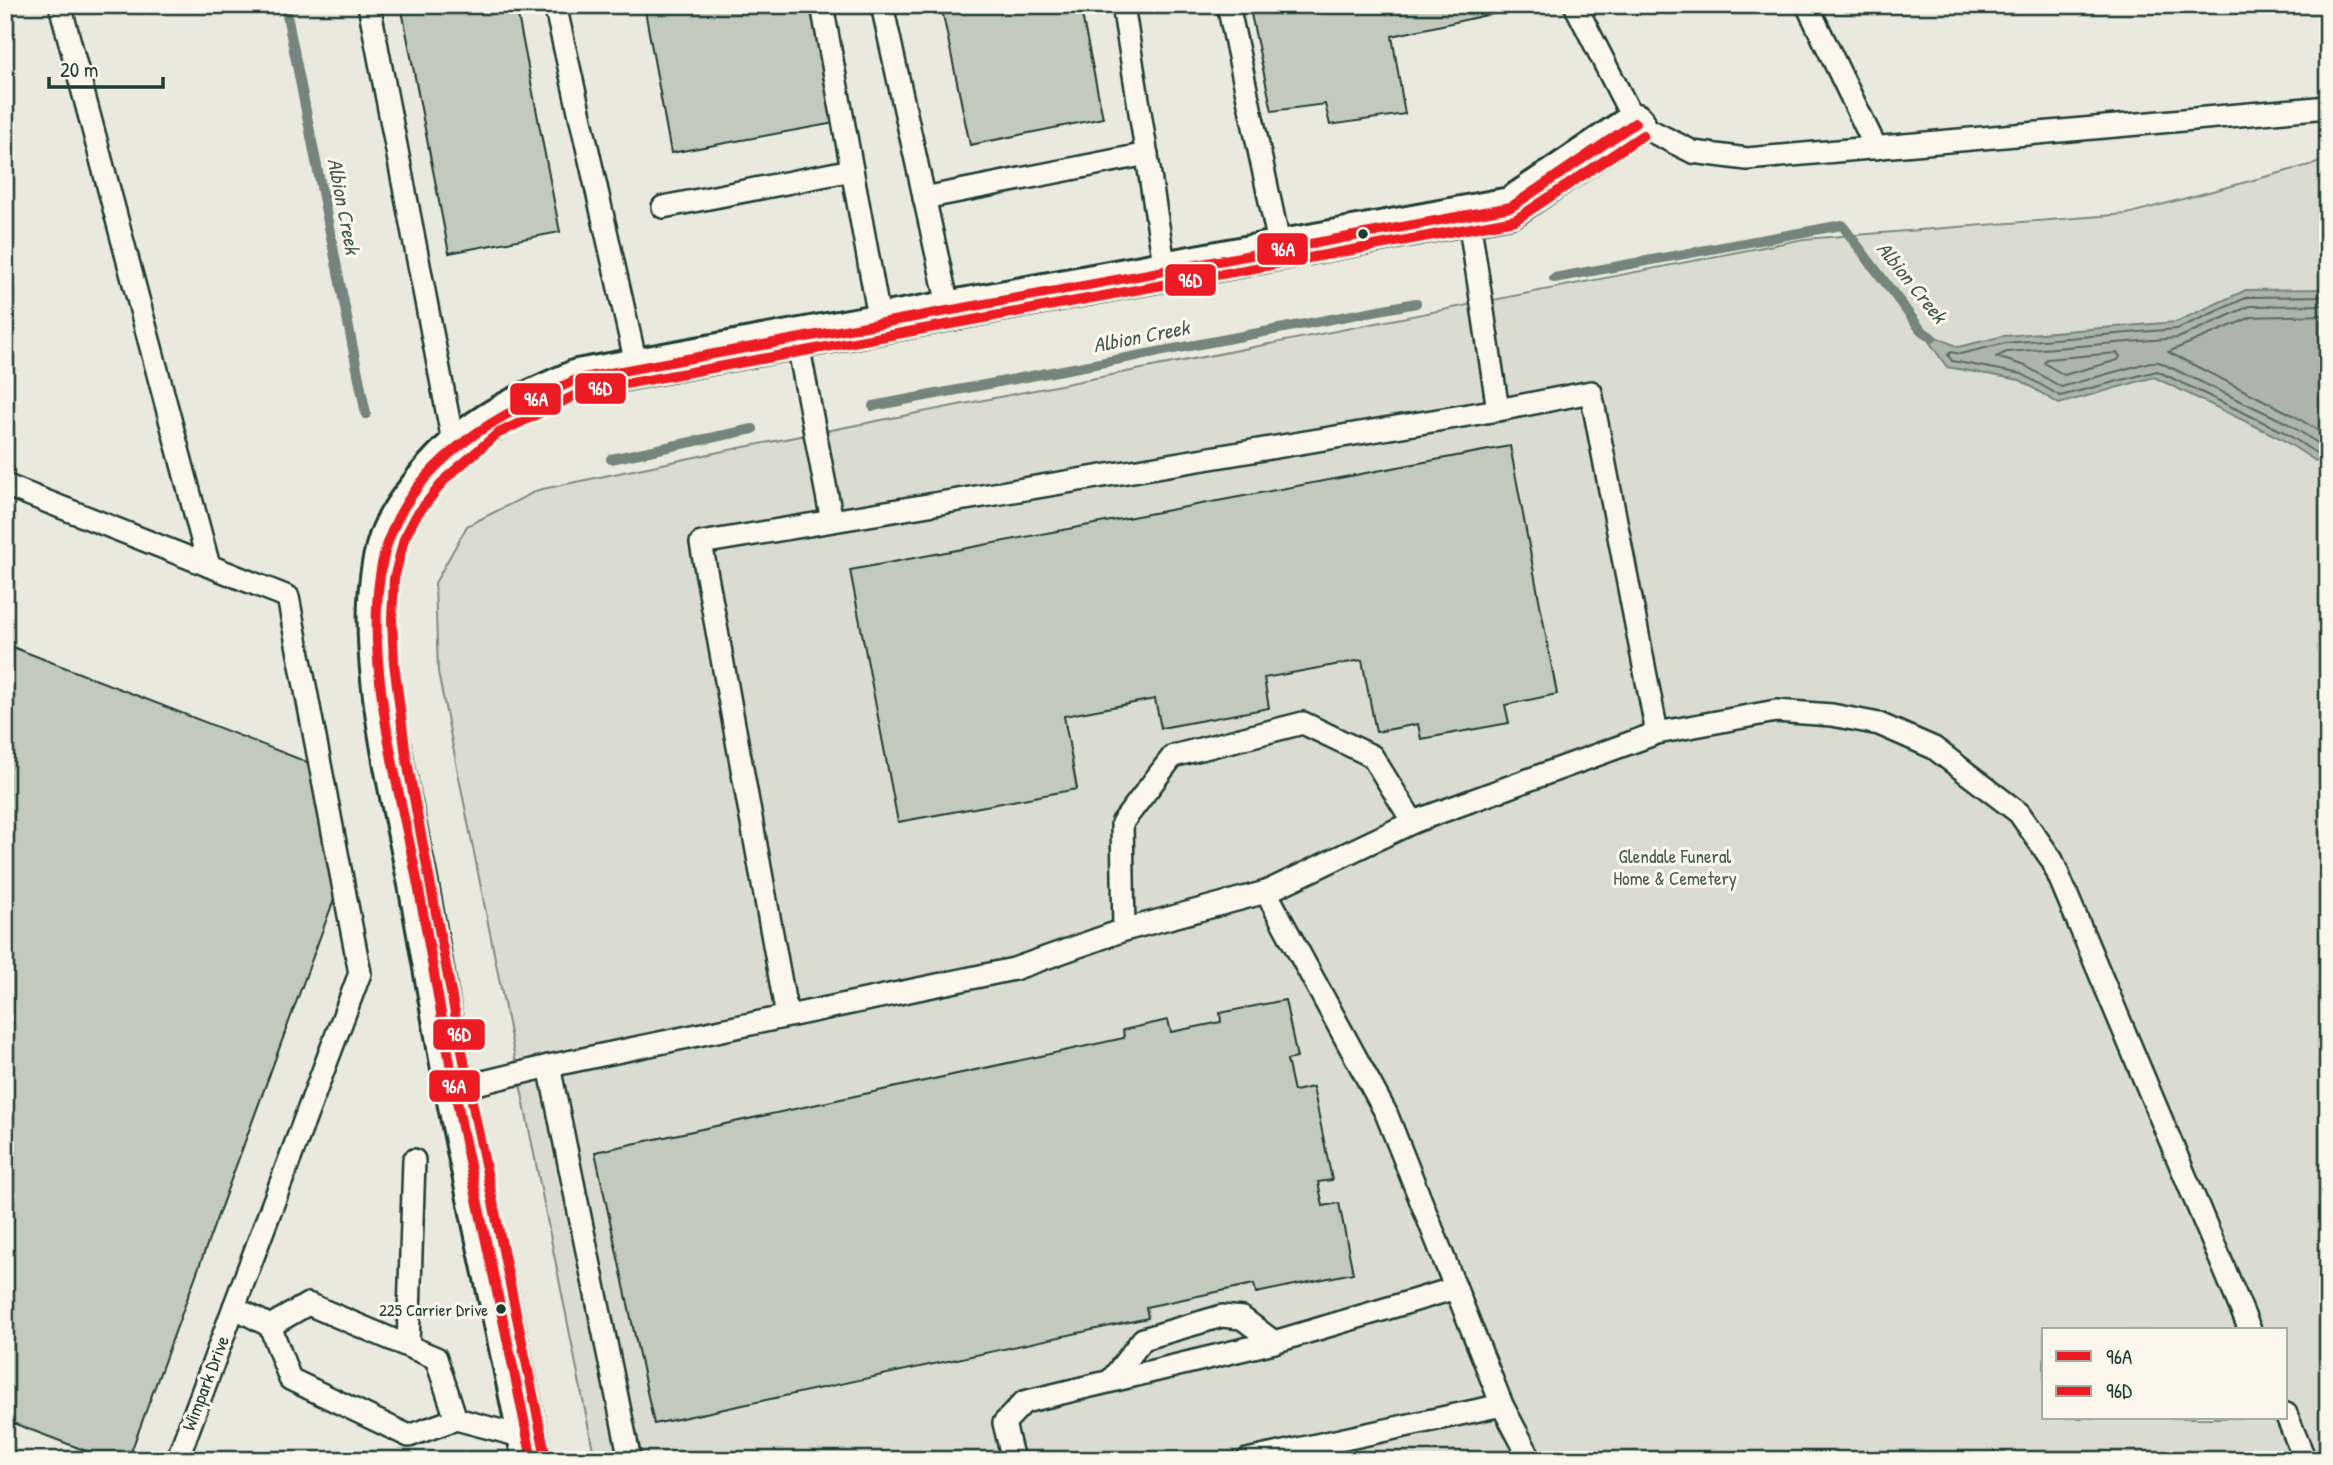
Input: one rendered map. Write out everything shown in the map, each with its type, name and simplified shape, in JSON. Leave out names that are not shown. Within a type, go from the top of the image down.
[{"type":"street","points":[[530,1449],[455,1089],[385,706],[377,592],[388,539],[405,507],[454,447],[511,408],[578,379],[1511,206],[1635,123]]},
{"type":"lane","points":[[60,5],[209,566]]},
{"type":"lane","points":[[369,5],[454,447]]},
{"type":"lane","points":[[555,5],[637,368]]},
{"type":"lane","points":[[822,5],[880,323]]},
{"type":"lane","points":[[882,5],[949,310]]},
{"type":"lane","points":[[1123,5],[1166,270]]},
{"type":"lane","points":[[1228,5],[1280,248]]},
{"type":"lane","points":[[1575,5],[1635,123],[1693,152],[1747,159],[2328,107]]},
{"type":"lane","points":[[1807,5],[1876,148]]},
{"type":"lane","points":[[924,198],[1147,154]]},
{"type":"lane","points":[[663,207],[852,170]]},
{"type":"lane","points":[[1468,213],[1498,410]]},
{"type":"lane","points":[[797,338],[832,521]]},
{"type":"lane","points":[[787,1016],[701,543],[1498,410],[1591,392],[1657,733]]},
{"type":"lane","points":[[5,485],[209,566]]},
{"type":"lane","name":"Wimpark Drive","points":[[177,1460],[360,973],[288,597],[209,566]]},
{"type":"lane","points":[[455,1089],[549,1066],[1014,969],[1124,930],[1266,892],[1413,822],[1657,733],[1776,711],[1832,715],[1879,724],[1934,748],[2019,813],[2052,860],[2249,1328]]},
{"type":"lane","points":[[1124,930],[1122,823],[1173,756],[1303,723],[1372,756],[1413,822]]},
{"type":"lane","points":[[1266,892],[1386,1113],[1502,1405],[1531,1460]]},
{"type":"lane","points":[[549,1066],[630,1460]]},
{"type":"lane","points":[[408,1346],[414,1160]]},
{"type":"lane","points":[[1013,1460],[1004,1423],[1024,1402],[1274,1342],[1456,1288]]},
{"type":"lane","points":[[270,1326],[307,1304],[436,1358],[456,1419]]},
{"type":"lane","points":[[234,1307],[270,1326],[290,1379],[409,1436],[456,1419],[530,1449]]},
{"type":"lane","points":[[1112,1379],[1143,1339],[1222,1316],[1242,1318],[1274,1342]]},
{"type":"lane","points":[[1247,1460],[1502,1405]]},
{"type":"lane","points":[[2288,1419],[2305,1460]]},
{"type":"shaded area","points":[[5,5],[2328,5],[2328,160],[2127,214],[1804,239],[538,490],[438,672],[595,1460],[5,1460]]},
{"type":"green space","name":"Glendale Funeral Home & Cemetery","points":[[2328,160],[2328,1460],[595,1460],[438,672],[435,583],[467,526],[538,490],[1804,239],[2127,214]]},
{"type":"water","points":[[2328,289],[2328,469],[2280,438],[2154,377],[2059,404],[2020,380],[1947,367],[1921,330],[1958,347],[2004,336],[2176,322],[2246,290]]},
{"type":"building","points":[[401,5],[516,5],[560,232],[449,253]]},
{"type":"building","points":[[644,5],[813,5],[835,123],[671,153]]},
{"type":"building","points":[[941,5],[1080,5],[1103,118],[970,145]]},
{"type":"building","points":[[1249,5],[1509,5],[1510,10],[1392,36],[1405,114],[1330,125],[1325,104],[1272,111]]},
{"type":"building","points":[[1510,446],[1557,694],[1505,705],[1509,723],[1421,739],[1418,724],[1376,732],[1362,660],[1264,678],[1269,708],[1161,728],[1155,699],[1064,716],[1077,789],[898,822],[850,570]]},
{"type":"building","points":[[5,644],[312,764],[337,891],[128,1460],[110,1460],[5,1420]]},
{"type":"building","points":[[1285,1000],[1297,1058],[1287,1060],[1294,1091],[1313,1087],[1332,1180],[1318,1182],[1323,1206],[1339,1203],[1353,1273],[1256,1293],[1254,1284],[1146,1307],[1148,1318],[654,1424],[595,1152],[1124,1038],[1123,1030],[1168,1020],[1171,1032],[1221,1022],[1220,1013]]},
{"type":"waterway","name":"Albion Creek","points":[[285,5],[366,414]]},
{"type":"waterway","name":"Albion Creek","points":[[1554,278],[1842,225],[1921,330],[1932,338]]},
{"type":"waterway","name":"Albion Creek","points":[[873,406],[1416,303]]},
{"type":"waterway","name":"Albion Creek","points":[[611,459],[753,429]]},
{"type":"transit line","name":"96A","points":[[532,1460],[458,1107],[384,715],[378,666],[380,575],[390,536],[404,507],[422,482],[468,439],[522,406],[578,379],[1511,207],[1635,123]]},
{"type":"transit line","name":"96D","points":[[546,1457],[469,1087],[406,756],[394,663],[394,579],[404,539],[416,516],[446,478],[497,434],[582,392],[1515,220],[1643,135]]},
{"type":"place","name":"225 Carrier Drive","points":[[501,1309]]}]
